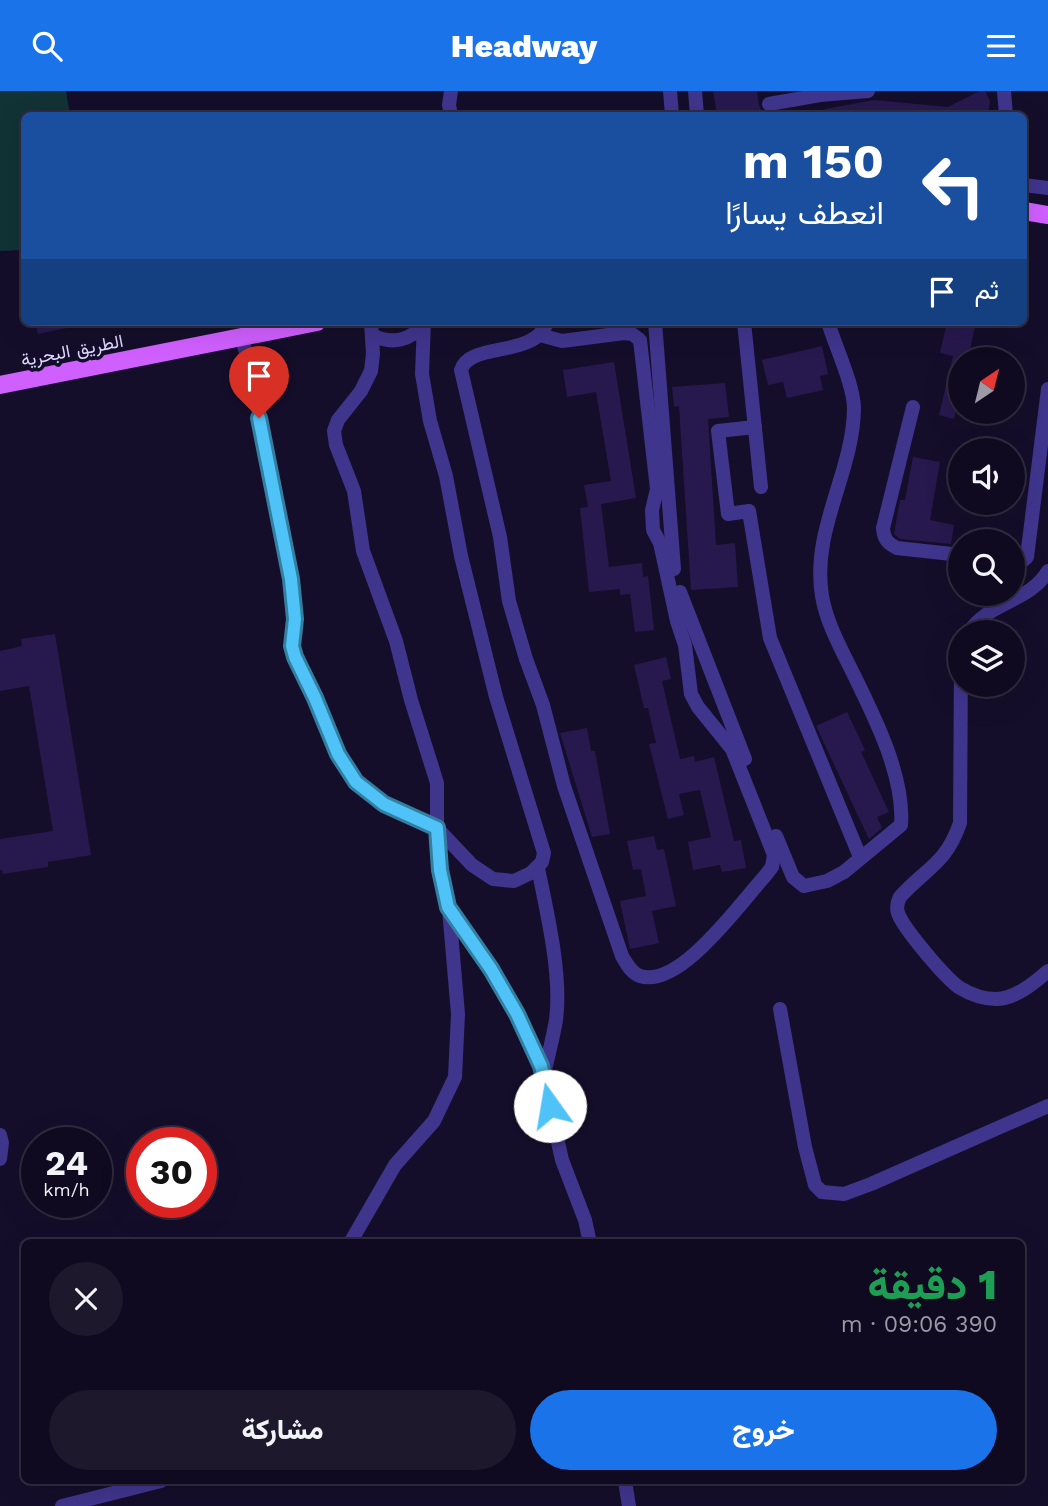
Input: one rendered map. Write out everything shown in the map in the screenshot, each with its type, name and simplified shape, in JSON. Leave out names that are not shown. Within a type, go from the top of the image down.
[{"type":"main road","points":[[1027,212],[1048,215]]},
{"type":"main road","name":"الطريق البحرية","points":[[0,385],[298,326]]},
{"type":"street","points":[[450,112],[451,91]]},
{"type":"street","points":[[670,91],[672,112]]},
{"type":"street","points":[[695,91],[697,112]]},
{"type":"street","points":[[769,104],[820,95],[868,91]]},
{"type":"street","points":[[1003,91],[1006,112]]},
{"type":"street","points":[[1027,185],[1048,188]]},
{"type":"street","points":[[372,328],[381,340],[407,339],[422,326]]},
{"type":"street","points":[[242,338],[291,579],[295,619],[292,646],[338,754],[356,782],[384,804],[437,828],[472,865],[493,879],[514,881],[538,868],[544,853],[496,698],[461,556],[446,476],[430,421],[422,374],[424,326]]},
{"type":"street","points":[[655,326],[674,571],[683,604],[793,877],[804,886],[827,881],[844,873],[901,825],[902,810],[882,738],[831,628],[822,597],[820,549],[853,427],[854,405],[829,326]]},
{"type":"street","points":[[744,326],[761,487]]},
{"type":"street","points":[[352,1239],[394,1165],[434,1121],[456,1077],[458,1014],[448,907],[440,870],[437,783],[396,641],[363,551],[354,492],[336,445],[334,431],[338,419],[368,381],[373,354],[372,328]]},
{"type":"street","points":[[543,328],[562,341],[624,334],[632,334],[640,340],[657,489],[653,530],[660,543],[685,645],[691,694],[698,707],[732,749],[774,855],[772,867],[714,935],[687,961],[661,975],[639,976],[629,968],[622,956],[568,798],[509,601],[500,537],[461,370],[463,363],[471,357],[521,344],[543,328]]},
{"type":"street","points":[[1025,559],[1048,389]]},
{"type":"street","points":[[913,407],[883,537],[897,548],[948,554]]},
{"type":"street","points":[[755,427],[718,431],[728,514],[749,511],[770,638],[860,857]]},
{"type":"street","points":[[979,620],[1038,586],[1048,571]]},
{"type":"street","points":[[961,697],[960,823],[955,840],[943,858],[900,897],[898,913],[910,932],[951,981],[972,994],[1005,998],[1048,971]]},
{"type":"street","points":[[538,868],[549,924],[556,992],[556,1019],[543,1076]]},
{"type":"street","points":[[448,907],[491,969],[517,1014],[541,1066],[562,1160],[585,1220],[589,1239]]},
{"type":"street","points":[[780,1009],[805,1147],[816,1185],[822,1192],[844,1194],[862,1188],[1048,1106]]},
{"type":"street","points":[[0,1135],[0,1159]]},
{"type":"street","points":[[62,1506],[149,1484]]},
{"type":"street","points":[[625,1484],[629,1506]]},
{"type":"green space","points":[[0,91],[66,91],[70,112],[21,112],[21,250],[0,251]]},
{"type":"building","points":[[713,91],[757,91],[762,112],[716,112]]},
{"type":"building","points":[[980,91],[985,91],[990,101],[988,112],[825,112],[825,109],[874,100],[948,107]]},
{"type":"building","points":[[36,326],[71,326],[71,327],[38,334]]},
{"type":"building","points":[[946,326],[975,326],[971,347],[948,347],[948,355],[940,353]]},
{"type":"building","points":[[822,346],[828,374],[820,376],[823,390],[787,398],[783,382],[768,385],[762,360]]},
{"type":"building","points":[[614,362],[636,498],[601,504],[609,567],[642,563],[643,577],[648,576],[654,630],[635,632],[630,594],[620,595],[620,589],[589,592],[580,508],[588,507],[584,485],[611,481],[596,392],[567,397],[563,370]]},
{"type":"building","points":[[948,377],[948,417],[939,415]]},
{"type":"building","points":[[725,383],[729,417],[708,419],[716,545],[735,543],[738,587],[691,590],[679,406],[674,407],[672,387]]},
{"type":"building","points":[[913,457],[940,462],[930,520],[954,525],[953,529],[948,529],[948,544],[900,539],[894,534],[900,500],[905,500]]},
{"type":"building","points":[[55,634],[91,855],[48,862],[48,867],[3,874],[0,870],[0,839],[53,831],[29,686],[0,691],[0,651],[22,646],[21,639]]},
{"type":"building","points":[[666,657],[671,679],[662,681],[680,759],[694,756],[695,762],[714,757],[734,841],[741,840],[746,868],[722,872],[720,865],[693,870],[688,842],[711,837],[700,790],[679,794],[684,815],[668,819],[649,744],[656,743],[634,665]]},
{"type":"building","points":[[847,712],[865,750],[861,752],[889,812],[877,817],[882,828],[869,839],[816,726]]},
{"type":"building","points":[[587,728],[591,751],[595,751],[610,834],[592,837],[560,733]]},
{"type":"building","points":[[654,836],[657,850],[664,849],[676,906],[652,911],[659,943],[630,949],[620,901],[646,896],[641,869],[633,870],[627,841]]},
{"type":"route","points":[[259,418],[291,579],[295,619],[292,646],[295,657],[338,754],[356,782],[384,804],[437,828],[440,870],[448,907],[491,969],[517,1014],[541,1066],[550,1106]]}]
